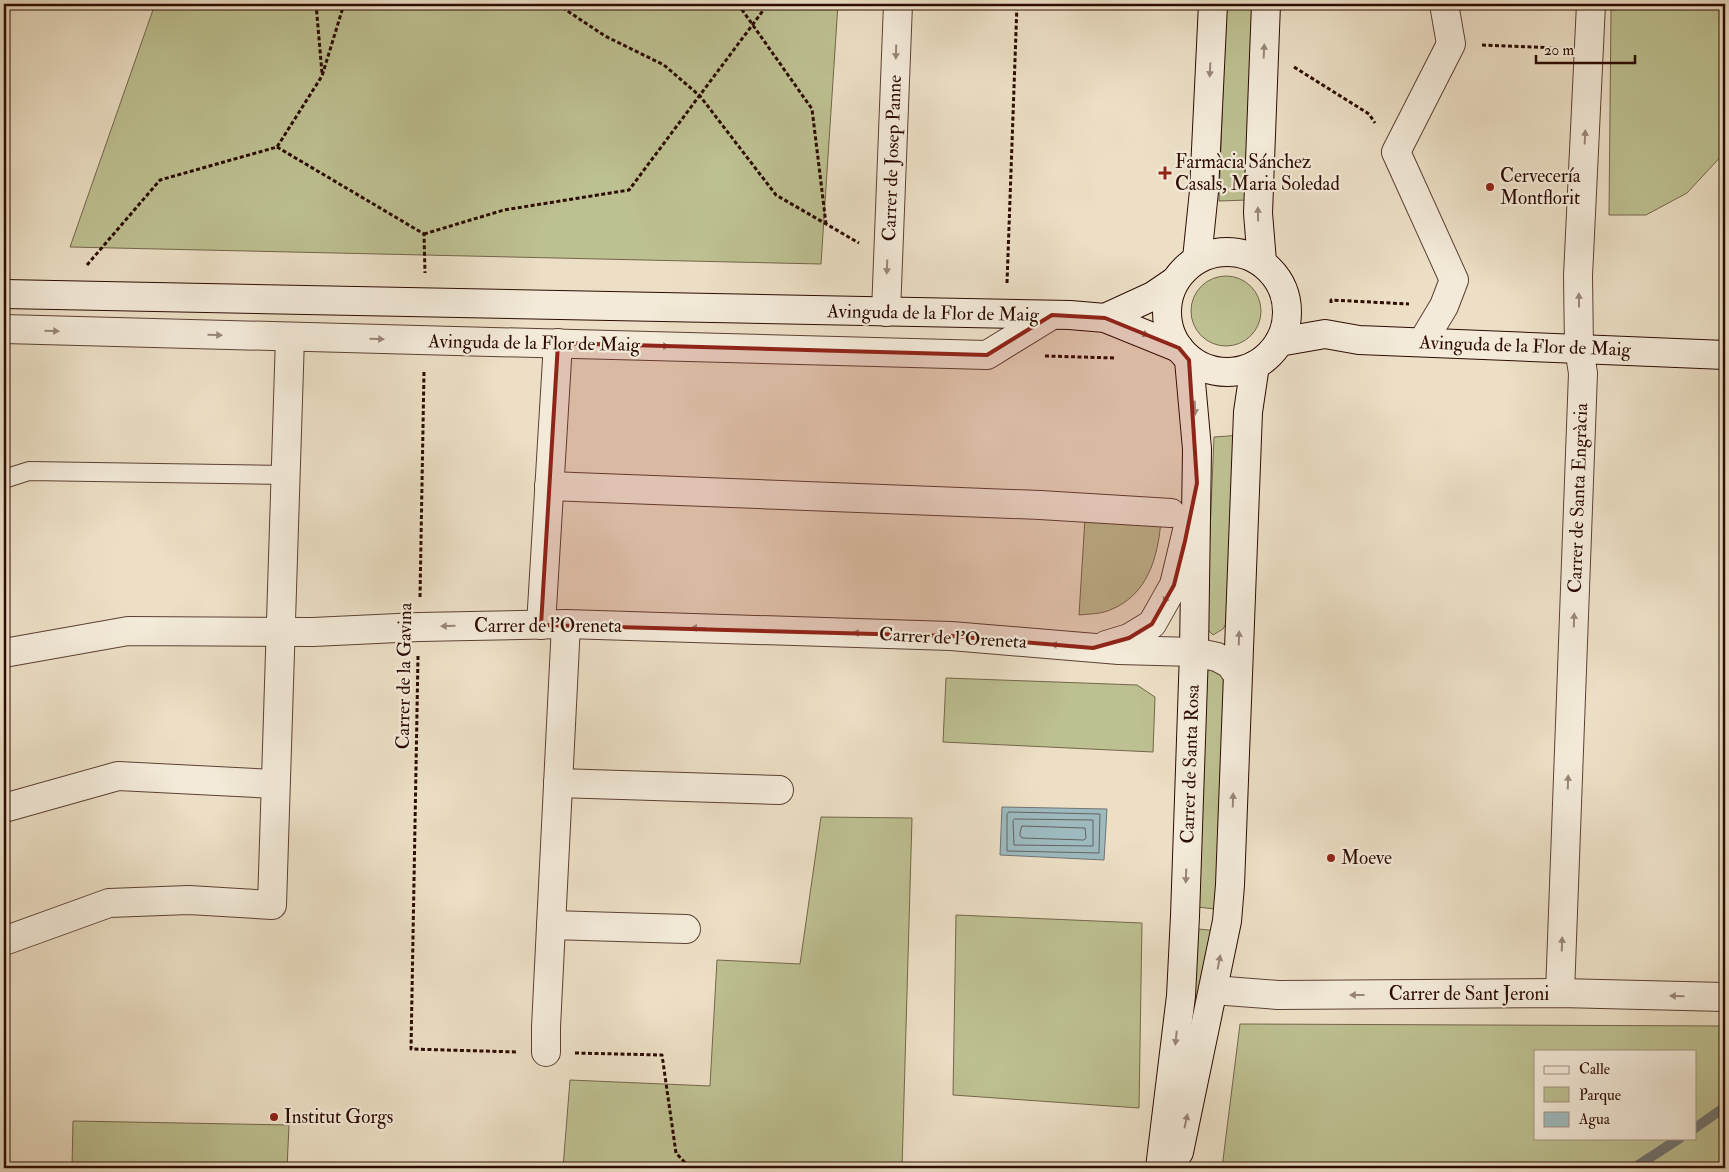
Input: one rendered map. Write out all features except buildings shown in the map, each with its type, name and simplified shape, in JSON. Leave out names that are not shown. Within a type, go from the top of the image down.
[{"type":"street","name":"Carrer de Josep Panne","points":[[886,312],[898,4]]},
{"type":"street","points":[[1197,259],[1204,191],[1213,4]]},
{"type":"street","points":[[1262,262],[1258,214],[1266,4]]},
{"type":"street","points":[[1423,341],[1444,306],[1454,280],[1396,152],[1451,44],[1444,4]]},
{"type":"street","name":"Carrer de Santa Engràcia","points":[[1560,993],[1583,373],[1579,348],[1578,276],[1590,4]]},
{"type":"street","points":[[1105,318],[1184,354],[1204,368],[1220,372],[1237,372],[1255,365],[1274,351],[1279,342],[1285,327],[1288,309],[1284,291],[1276,275],[1262,262],[1237,251],[1216,252],[1197,259],[1186,266],[1175,280],[1169,292],[1166,309],[1168,327],[1184,354]]},
{"type":"street","points":[[1105,318],[1153,296],[1175,280]]},
{"type":"street","points":[[1284,291],[1325,334]]},
{"type":"street","name":"Avinguda de la Flor de Maig","points":[[4,294],[426,304],[1052,315],[1105,318]]},
{"type":"street","name":"Avinguda de la Flor de Maig","points":[[4,329],[987,355],[1052,315]]},
{"type":"street","name":"Avinguda de la Flor de Maig","points":[[1279,342],[1325,334],[1360,340],[1423,341],[1725,355]]},
{"type":"street","points":[[4,941],[110,903],[189,900],[272,905],[290,337]]},
{"type":"street","points":[[546,1052],[558,783],[549,486],[558,344]]},
{"type":"street","name":"Carrer de Santa Rosa","points":[[1160,1168],[1181,996],[1194,652],[1197,483],[1195,409],[1184,354]]},
{"type":"street","points":[[1175,1168],[1227,921],[1230,885],[1248,412],[1255,365]]},
{"type":"street","name":"Carrer de l'Oreneta","points":[[1094,648],[1129,638],[1152,624],[1174,585],[1197,483]]},
{"type":"street","points":[[549,486],[1040,505],[1171,513]]},
{"type":"street","name":"Carrer de l'Oreneta","points":[[4,653],[128,631],[280,632],[553,625],[951,636],[1094,648],[1194,652],[1217,657],[1230,664],[1237,674]]},
{"type":"street","points":[[4,808],[118,776],[275,784]]},
{"type":"street","points":[[558,783],[779,790]]},
{"type":"street","points":[[551,925],[686,929]]},
{"type":"street","name":"Carrer de Sant Jeroni","points":[[1213,990],[1278,995],[1560,993],[1725,997]]},
{"type":"lane","points":[[4,479],[29,471],[285,475]]},
{"type":"path","points":[[316,4],[322,76]]},
{"type":"path","points":[[56,296],[103,248],[160,180],[277,147],[322,76],[344,4]]},
{"type":"path","points":[[557,4],[605,36],[664,65],[700,96],[776,195],[888,261]]},
{"type":"path","points":[[738,4],[812,108],[826,224]]},
{"type":"path","points":[[277,147],[424,234],[504,210],[630,190],[768,4]]},
{"type":"path","points":[[1005,314],[1018,4]]},
{"type":"path","points":[[1451,44],[1588,49]]},
{"type":"path","points":[[1264,57],[1291,65],[1369,114],[1396,152]]},
{"type":"path","points":[[424,234],[426,304]]},
{"type":"path","name":"Carrer de la Gavina","points":[[411,1049],[425,340]]},
{"type":"path","points":[[1044,356],[1120,358]]},
{"type":"path","points":[[662,1055],[676,1153],[690,1168]]},
{"type":"highlighted area","points":[[1052,315],[1105,318],[1179,348],[1189,360],[1197,483],[1185,541],[1174,585],[1152,624],[1129,638],[1093,648],[951,636],[541,625],[558,343],[987,355]]},
{"type":"green space","points":[[155,4],[838,4],[821,264],[70,247]]},
{"type":"green space","points":[[1226,4],[1256,4],[1248,200],[1219,201]]},
{"type":"green space","points":[[1646,4],[1725,4],[1725,152],[1687,193],[1646,215],[1609,215],[1611,10],[1645,8]]},
{"type":"green space","points":[[1233,276],[1246,282],[1255,291],[1259,297],[1261,311],[1259,325],[1251,336],[1240,344],[1219,346],[1212,344],[1201,336],[1193,325],[1191,304],[1193,297],[1201,286],[1212,278]]},
{"type":"green space","points":[[1242,435],[1234,609],[1223,629],[1213,635],[1206,628],[1214,437]]},
{"type":"green space","points":[[1085,518],[1161,520],[1154,561],[1142,585],[1134,595],[1106,611],[1079,615]]},
{"type":"green space","points":[[1216,665],[1224,674],[1232,698],[1223,910],[1198,907],[1206,672]]},
{"type":"green space","points":[[946,678],[1137,685],[1155,697],[1153,752],[943,742]]},
{"type":"green space","points":[[821,817],[912,818],[902,1168],[563,1168],[570,1080],[710,1086],[717,960],[800,964]]},
{"type":"green space","points":[[956,915],[1142,923],[1139,1108],[953,1095]]},
{"type":"green space","points":[[1198,929],[1219,931],[1200,1006],[1194,1003],[1192,992]]},
{"type":"green space","points":[[1240,1024],[1725,1026],[1725,1168],[1222,1168]]},
{"type":"green space","points":[[73,1121],[289,1125],[287,1168],[72,1168]]},
{"type":"water","points":[[1002,807],[1107,809],[1104,860],[1000,855]]},
{"type":"waterway","points":[[1696,1127],[1725,1107]]},
{"type":"waterway","points":[[1634,1168],[1677,1140]]},
{"type":"place","name":"Farmàcia Sánchez Casals, Maria Soledad","points":[[1165,173]]},
{"type":"place","name":"Cervecería Montflorit","points":[[1490,187]]},
{"type":"place","name":"Moeve","points":[[1331,858]]},
{"type":"place","name":"Institut Gorgs","points":[[274,1117]]}]
